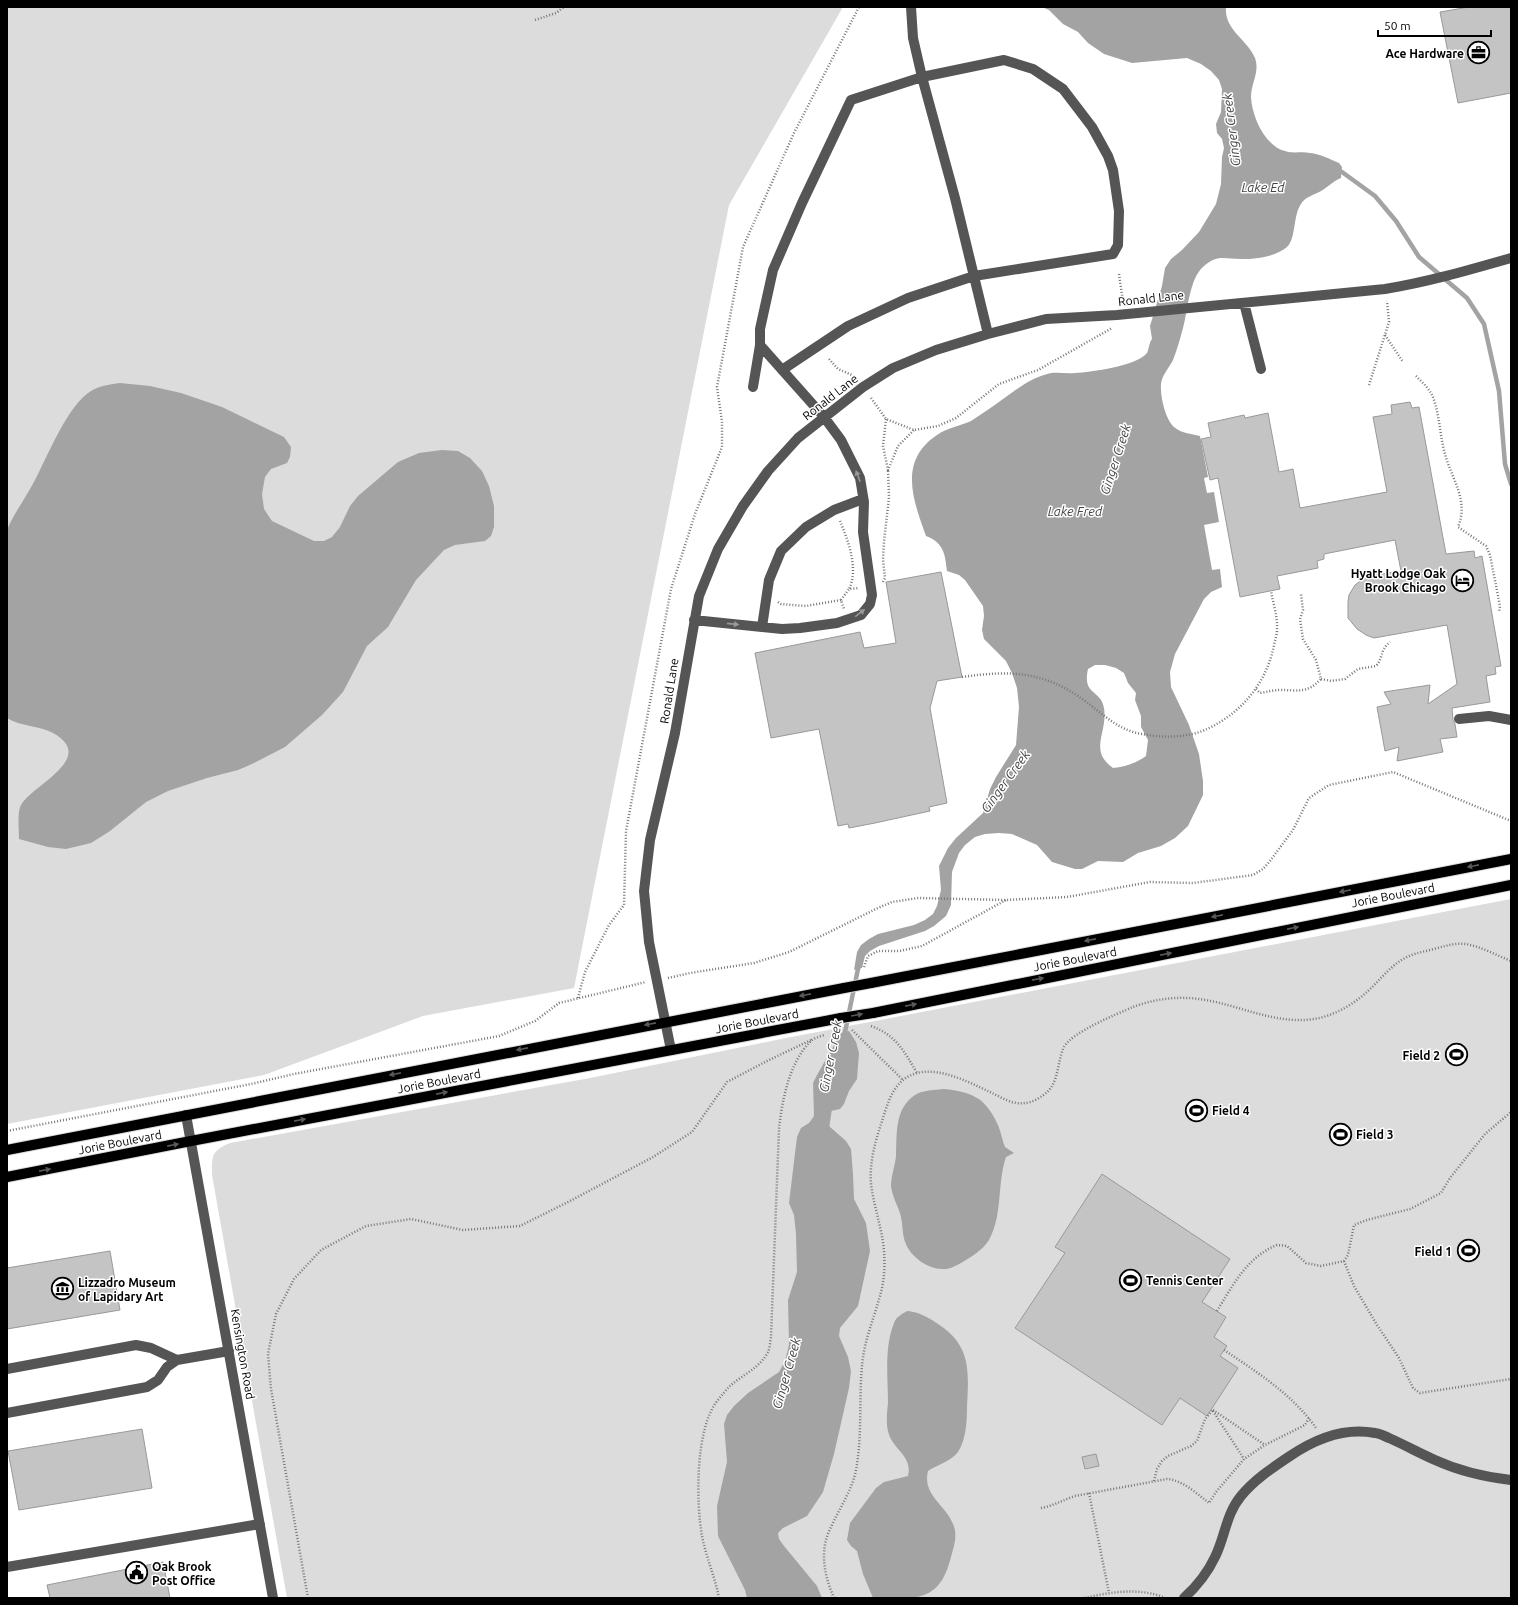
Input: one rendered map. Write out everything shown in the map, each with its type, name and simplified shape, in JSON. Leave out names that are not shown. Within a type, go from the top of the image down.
[{"type":"main road","points":[[1500,861],[1511,856]]},
{"type":"main road","name":"Jorie Boulevard","points":[[7,1150],[666,1021],[871,983],[1511,859]]},
{"type":"main road","name":"Jorie Boulevard","points":[[7,1177],[671,1050],[873,1013],[1511,885]]},
{"type":"street","points":[[911,7],[913,38],[922,77],[988,334]]},
{"type":"street","points":[[753,387],[760,345],[760,329],[773,270],[802,203],[851,100],[922,77],[1004,60],[1032,69],[1064,89],[1092,127],[1108,156],[1113,170],[1119,211],[1118,245],[1113,254],[974,276],[908,298],[848,326],[782,370]]},
{"type":"street","name":"Ronald Lane","points":[[671,1050],[649,942],[644,891],[650,840],[675,733],[694,620],[699,596],[718,549],[743,506],[768,471],[798,438],[863,388],[893,368],[936,350],[988,334],[1046,319],[1385,289],[1458,274],[1511,258]]},
{"type":"street","points":[[1244,302],[1261,369]]},
{"type":"street","points":[[694,620],[762,627],[800,628],[849,620],[861,615],[870,604],[872,595],[863,532],[863,499],[860,478],[840,440],[824,417],[760,345]]},
{"type":"street","points":[[762,627],[769,580],[781,550],[806,527],[834,510],[863,499]]},
{"type":"street","points":[[1459,719],[1489,716],[1511,720]]},
{"type":"street","name":"Kensington Road","points":[[186,1114],[273,1598]]},
{"type":"street","points":[[7,1369],[136,1345],[151,1348],[177,1360]]},
{"type":"street","points":[[7,1413],[146,1387],[158,1380],[167,1367],[177,1360],[229,1351]]},
{"type":"street","points":[[1184,1598],[1207,1571],[1215,1556],[1228,1517],[1240,1497],[1260,1476],[1296,1451],[1323,1437],[1343,1432],[1376,1433],[1412,1448],[1434,1460],[1461,1470],[1511,1480]]},
{"type":"street","points":[[7,1567],[260,1524]]},
{"type":"path","points":[[535,20],[556,13],[564,7]]},
{"type":"path","points":[[578,998],[585,972],[609,925],[624,905],[626,831],[671,589],[695,514],[722,447],[722,422],[717,387],[743,247],[794,133],[859,7]]},
{"type":"path","points":[[1119,274],[1123,302]]},
{"type":"path","points":[[1369,385],[1389,322],[1385,289]]},
{"type":"path","points":[[871,398],[886,419],[914,430],[938,426],[956,418],[999,384],[1038,370],[1112,328]]},
{"type":"path","points":[[1385,335],[1403,362]]},
{"type":"path","points":[[829,359],[838,369],[852,375],[858,381]]},
{"type":"path","points":[[1416,376],[1428,389],[1434,400],[1445,454],[1460,496],[1462,517],[1458,527],[1486,546],[1490,555],[1500,606],[1499,612]]},
{"type":"path","points":[[849,589],[871,586],[883,582],[885,578],[883,559],[889,497],[888,470],[883,446],[886,419]]},
{"type":"path","points":[[888,470],[898,446],[914,430]]},
{"type":"path","points":[[774,599],[781,604],[806,606],[841,600],[852,582],[852,554],[839,518]]},
{"type":"path","points":[[962,677],[987,673],[1008,673],[1028,674],[1052,681],[1068,689],[1107,719],[1128,730],[1141,734],[1177,736],[1208,729],[1234,713],[1256,689],[1263,678],[1271,659],[1277,630],[1271,591]]},
{"type":"path","points":[[1301,594],[1303,610],[1300,619],[1303,638],[1316,660],[1321,679]]},
{"type":"path","points":[[841,600],[849,620]]},
{"type":"path","points":[[1321,679],[1331,681],[1345,679],[1358,669],[1376,666],[1380,662],[1383,648],[1390,642]]},
{"type":"path","points":[[1256,689],[1260,693],[1278,690],[1305,690],[1316,684],[1321,679]]},
{"type":"path","points":[[7,1131],[252,1084],[294,1074],[499,1036],[535,1021],[559,1003],[690,973],[754,963],[790,952],[892,902],[918,898],[1006,900],[1067,897],[1150,882],[1193,883],[1253,875],[1263,869],[1293,830],[1309,798],[1329,785],[1393,772],[1511,821]]},
{"type":"path","points":[[864,967],[868,956],[878,951],[900,951],[922,946],[1006,900]]},
{"type":"path","points":[[834,1598],[828,1582],[824,1564],[826,1544],[830,1529],[852,1487],[857,1465],[863,1354],[870,1324],[881,1289],[884,1271],[884,1248],[872,1188],[871,1165],[875,1141],[884,1113],[893,1092],[903,1080],[917,1072],[941,1074],[957,1078],[1009,1101],[1024,1103],[1044,1096],[1052,1088],[1058,1073],[1064,1047],[1069,1040],[1084,1030],[1135,1007],[1157,1000],[1180,997],[1202,999],[1275,1018],[1296,1020],[1316,1019],[1337,1012],[1352,1003],[1366,993],[1396,963],[1409,955],[1453,944],[1468,944],[1511,961]]},
{"type":"path","points":[[870,1026],[887,1034],[900,1044],[917,1072]]},
{"type":"path","points":[[852,1030],[903,1080]]},
{"type":"path","points":[[308,1598],[270,1389],[268,1354],[276,1314],[294,1279],[321,1250],[366,1226],[411,1219],[463,1230],[520,1226],[653,1157],[692,1132],[727,1082],[767,1061],[825,1035]]},
{"type":"path","points":[[719,1598],[702,1538],[698,1512],[698,1484],[701,1446],[707,1422],[716,1402],[730,1386],[762,1362],[768,1351],[771,1337],[779,1128],[782,1099],[799,1055],[811,1040]]},
{"type":"path","points":[[1217,1311],[1242,1271],[1257,1256],[1277,1244],[1287,1246],[1306,1263],[1321,1266],[1344,1261],[1348,1255],[1354,1225],[1367,1220],[1410,1209],[1441,1193],[1450,1178],[1485,1134],[1511,1112]]},
{"type":"path","points":[[1344,1261],[1354,1286],[1399,1358],[1413,1388],[1420,1393],[1511,1379]]},
{"type":"path","points":[[1224,1350],[1265,1379],[1295,1404],[1309,1418],[1323,1437]]},
{"type":"path","points":[[1213,1410],[1265,1445]]},
{"type":"path","points":[[1213,1410],[1244,1459]]},
{"type":"path","points":[[1154,1481],[1157,1469],[1162,1461],[1168,1456],[1191,1446],[1197,1440],[1205,1419],[1213,1410]]},
{"type":"path","points":[[1041,1508],[1052,1506],[1063,1500],[1089,1493],[1168,1479],[1175,1479],[1209,1503],[1216,1492],[1244,1459],[1265,1445],[1306,1425],[1309,1418]]},
{"type":"path","points":[[1089,1493],[1109,1593]]},
{"type":"path","points":[[1085,1598],[1109,1593],[1130,1592],[1165,1598]]},
{"type":"shaded area","points":[[7,7],[843,7],[729,205],[574,988],[423,1016],[264,1075],[7,1124]]},
{"type":"shaded area","points":[[1511,899],[1511,1598],[287,1598],[212,1175],[214,1155],[224,1146],[230,1143],[590,1078],[781,1039]]},
{"type":"water","name":"Lake Fred","points":[[1042,7],[1226,7],[1226,15],[1232,28],[1247,45],[1255,58],[1256,73],[1251,97],[1254,113],[1261,130],[1271,143],[1285,151],[1314,154],[1339,163],[1342,167],[1341,178],[1307,198],[1303,202],[1298,209],[1292,238],[1287,247],[1277,253],[1259,258],[1226,258],[1213,260],[1199,271],[1192,286],[1176,352],[1161,384],[1162,400],[1168,418],[1174,427],[1180,431],[1200,436],[1208,477],[1204,478],[1207,493],[1214,492],[1219,522],[1204,525],[1212,570],[1220,569],[1222,587],[1211,592],[1204,599],[1175,654],[1170,672],[1171,687],[1189,725],[1199,754],[1203,781],[1203,795],[1188,826],[1175,838],[1161,846],[1138,853],[1123,862],[1098,861],[1082,869],[1075,869],[1052,862],[1037,845],[1012,834],[985,834],[975,837],[965,845],[959,853],[952,872],[951,905],[946,916],[925,931],[879,946],[870,951],[865,956],[862,968],[854,970],[857,952],[861,945],[869,939],[878,934],[914,925],[933,914],[937,906],[941,890],[939,866],[948,848],[956,838],[983,813],[990,789],[1016,745],[1019,707],[1017,688],[1012,673],[1006,661],[984,639],[982,630],[984,616],[983,606],[965,580],[959,575],[947,571],[944,554],[940,546],[937,542],[926,536],[913,495],[913,469],[917,457],[925,445],[937,435],[971,421],[1033,379],[1051,373],[1072,373],[1113,368],[1142,358],[1147,353],[1152,339],[1150,326],[1162,286],[1165,268],[1171,259],[1199,232],[1216,204],[1221,184],[1222,157],[1224,148],[1222,139],[1217,133],[1216,124],[1221,112],[1222,89],[1219,80],[1211,71],[1201,64],[1187,58],[1132,63],[1104,54],[1088,43],[1078,32],[1063,24],[1049,10]],"holes":[[[1095,665],[1105,665],[1116,668],[1124,673],[1128,683],[1136,693],[1135,700],[1141,716],[1141,727],[1148,740],[1146,756],[1138,761],[1122,767],[1113,768],[1102,755],[1100,748],[1105,717],[1104,708],[1102,702],[1088,684],[1088,669]]]},
{"type":"water","points":[[120,383],[150,386],[181,393],[222,407],[284,437],[291,447],[290,457],[287,463],[271,469],[265,477],[262,494],[264,509],[272,521],[314,541],[324,541],[332,537],[340,527],[350,506],[358,496],[398,462],[419,453],[442,450],[458,451],[470,458],[482,471],[489,486],[494,506],[494,527],[491,536],[485,541],[455,545],[444,550],[416,580],[388,627],[367,646],[343,692],[322,715],[285,747],[238,770],[207,778],[168,791],[146,802],[110,831],[91,843],[66,849],[48,847],[19,839],[20,808],[27,797],[58,771],[66,761],[69,752],[65,742],[53,733],[7,718],[7,530],[60,430],[75,407],[94,389]]},
{"type":"water","points":[[849,1031],[856,1042],[859,1053],[857,1079],[840,1109],[831,1111],[827,1115],[827,1122],[830,1127],[846,1141],[851,1149],[854,1199],[866,1223],[870,1251],[858,1306],[840,1328],[839,1336],[848,1357],[851,1371],[849,1388],[834,1454],[823,1492],[807,1516],[783,1528],[778,1533],[779,1539],[784,1546],[817,1586],[822,1598],[747,1598],[745,1590],[718,1536],[717,1506],[727,1462],[724,1424],[727,1415],[734,1406],[748,1393],[779,1372],[785,1361],[789,1345],[788,1300],[797,1272],[794,1215],[789,1203],[797,1137],[801,1128],[809,1123],[814,1116],[813,1083],[841,1033]]},
{"type":"water","points":[[944,1089],[969,1094],[982,1102],[997,1123],[1005,1147],[1014,1153],[1006,1157],[1003,1167],[998,1210],[989,1240],[984,1247],[973,1256],[961,1263],[944,1269],[926,1265],[916,1258],[908,1249],[904,1238],[899,1209],[891,1186],[896,1156],[898,1123],[903,1107],[918,1093],[929,1090]]},
{"type":"water","points":[[907,1311],[925,1316],[947,1330],[955,1339],[965,1358],[968,1393],[963,1442],[955,1455],[928,1471],[927,1479],[928,1487],[931,1493],[950,1517],[955,1532],[955,1540],[946,1573],[940,1584],[932,1591],[923,1596],[913,1598],[873,1598],[863,1574],[857,1551],[847,1540],[850,1523],[876,1488],[884,1482],[908,1476],[908,1463],[890,1438],[887,1421],[887,1363],[889,1342],[896,1319]]},
{"type":"building","name":"Ace Hardware","points":[[1469,7],[1511,7],[1511,93],[1458,103],[1440,12]]},
{"type":"building","name":"Hyatt Lodge Oak Brook Chicago","points":[[1410,402],[1412,408],[1419,407],[1446,554],[1474,551],[1475,558],[1482,556],[1501,666],[1495,667],[1496,674],[1486,676],[1490,702],[1452,708],[1457,737],[1440,739],[1443,752],[1397,761],[1399,747],[1385,751],[1377,707],[1391,704],[1384,692],[1430,685],[1428,704],[1457,684],[1447,625],[1374,638],[1357,629],[1348,618],[1349,595],[1355,585],[1367,576],[1401,571],[1395,540],[1324,554],[1324,559],[1317,561],[1318,568],[1277,576],[1280,589],[1240,597],[1218,478],[1210,480],[1201,439],[1211,437],[1208,423],[1244,415],[1245,418],[1268,413],[1279,472],[1293,469],[1300,508],[1387,492],[1373,417],[1392,414],[1391,405]]},
{"type":"building","points":[[941,572],[962,677],[937,681],[930,708],[947,803],[929,807],[930,811],[875,823],[849,828],[848,824],[838,826],[819,729],[771,738],[755,653],[860,632],[864,648],[896,643],[886,582]]},
{"type":"building","name":"Tennis Center","points":[[1102,1174],[1230,1259],[1202,1302],[1226,1317],[1214,1337],[1227,1346],[1220,1356],[1238,1368],[1207,1416],[1180,1398],[1162,1425],[1015,1328],[1065,1253],[1055,1247]]},
{"type":"building","name":"Lizzadro Museum of Lapidary Art","points":[[110,1251],[120,1310],[7,1329],[7,1268]]},
{"type":"building","points":[[142,1429],[152,1488],[19,1510],[8,1451]]},
{"type":"building","points":[[1096,1454],[1099,1466],[1085,1469],[1082,1457]]},
{"type":"building","name":"Oak Brook Post Office","points":[[163,1562],[170,1598],[50,1598],[47,1585]]},
{"type":"waterway","points":[[1342,172],[1375,196],[1396,221],[1419,257],[1467,298],[1484,324],[1499,391],[1505,464],[1511,484]]},
{"type":"waterway","name":"Ginger Creek","points":[[844,1037],[859,964]]},
{"type":"waterway","name":"Ginger Creek","points":[[827,1127],[830,1107]]},
{"type":"place","name":"Ace Hardware","points":[[1479,53]]},
{"type":"place","name":"Hyatt Lodge Oak Brook Chicago","points":[[1462,580]]},
{"type":"place","name":"Field 2","points":[[1456,1055]]},
{"type":"place","name":"Field 4","points":[[1196,1110]]},
{"type":"place","name":"Field 3","points":[[1340,1134]]},
{"type":"place","name":"Field 1","points":[[1468,1251]]},
{"type":"place","name":"Tennis Center","points":[[1131,1280]]},
{"type":"place","name":"Lizzadro Museum of Lapidary Art","points":[[62,1289]]},
{"type":"place","name":"Oak Brook Post Office","points":[[136,1573]]},
{"type":"water label","name":"Lake Ed","points":[[1263,187]]}]
